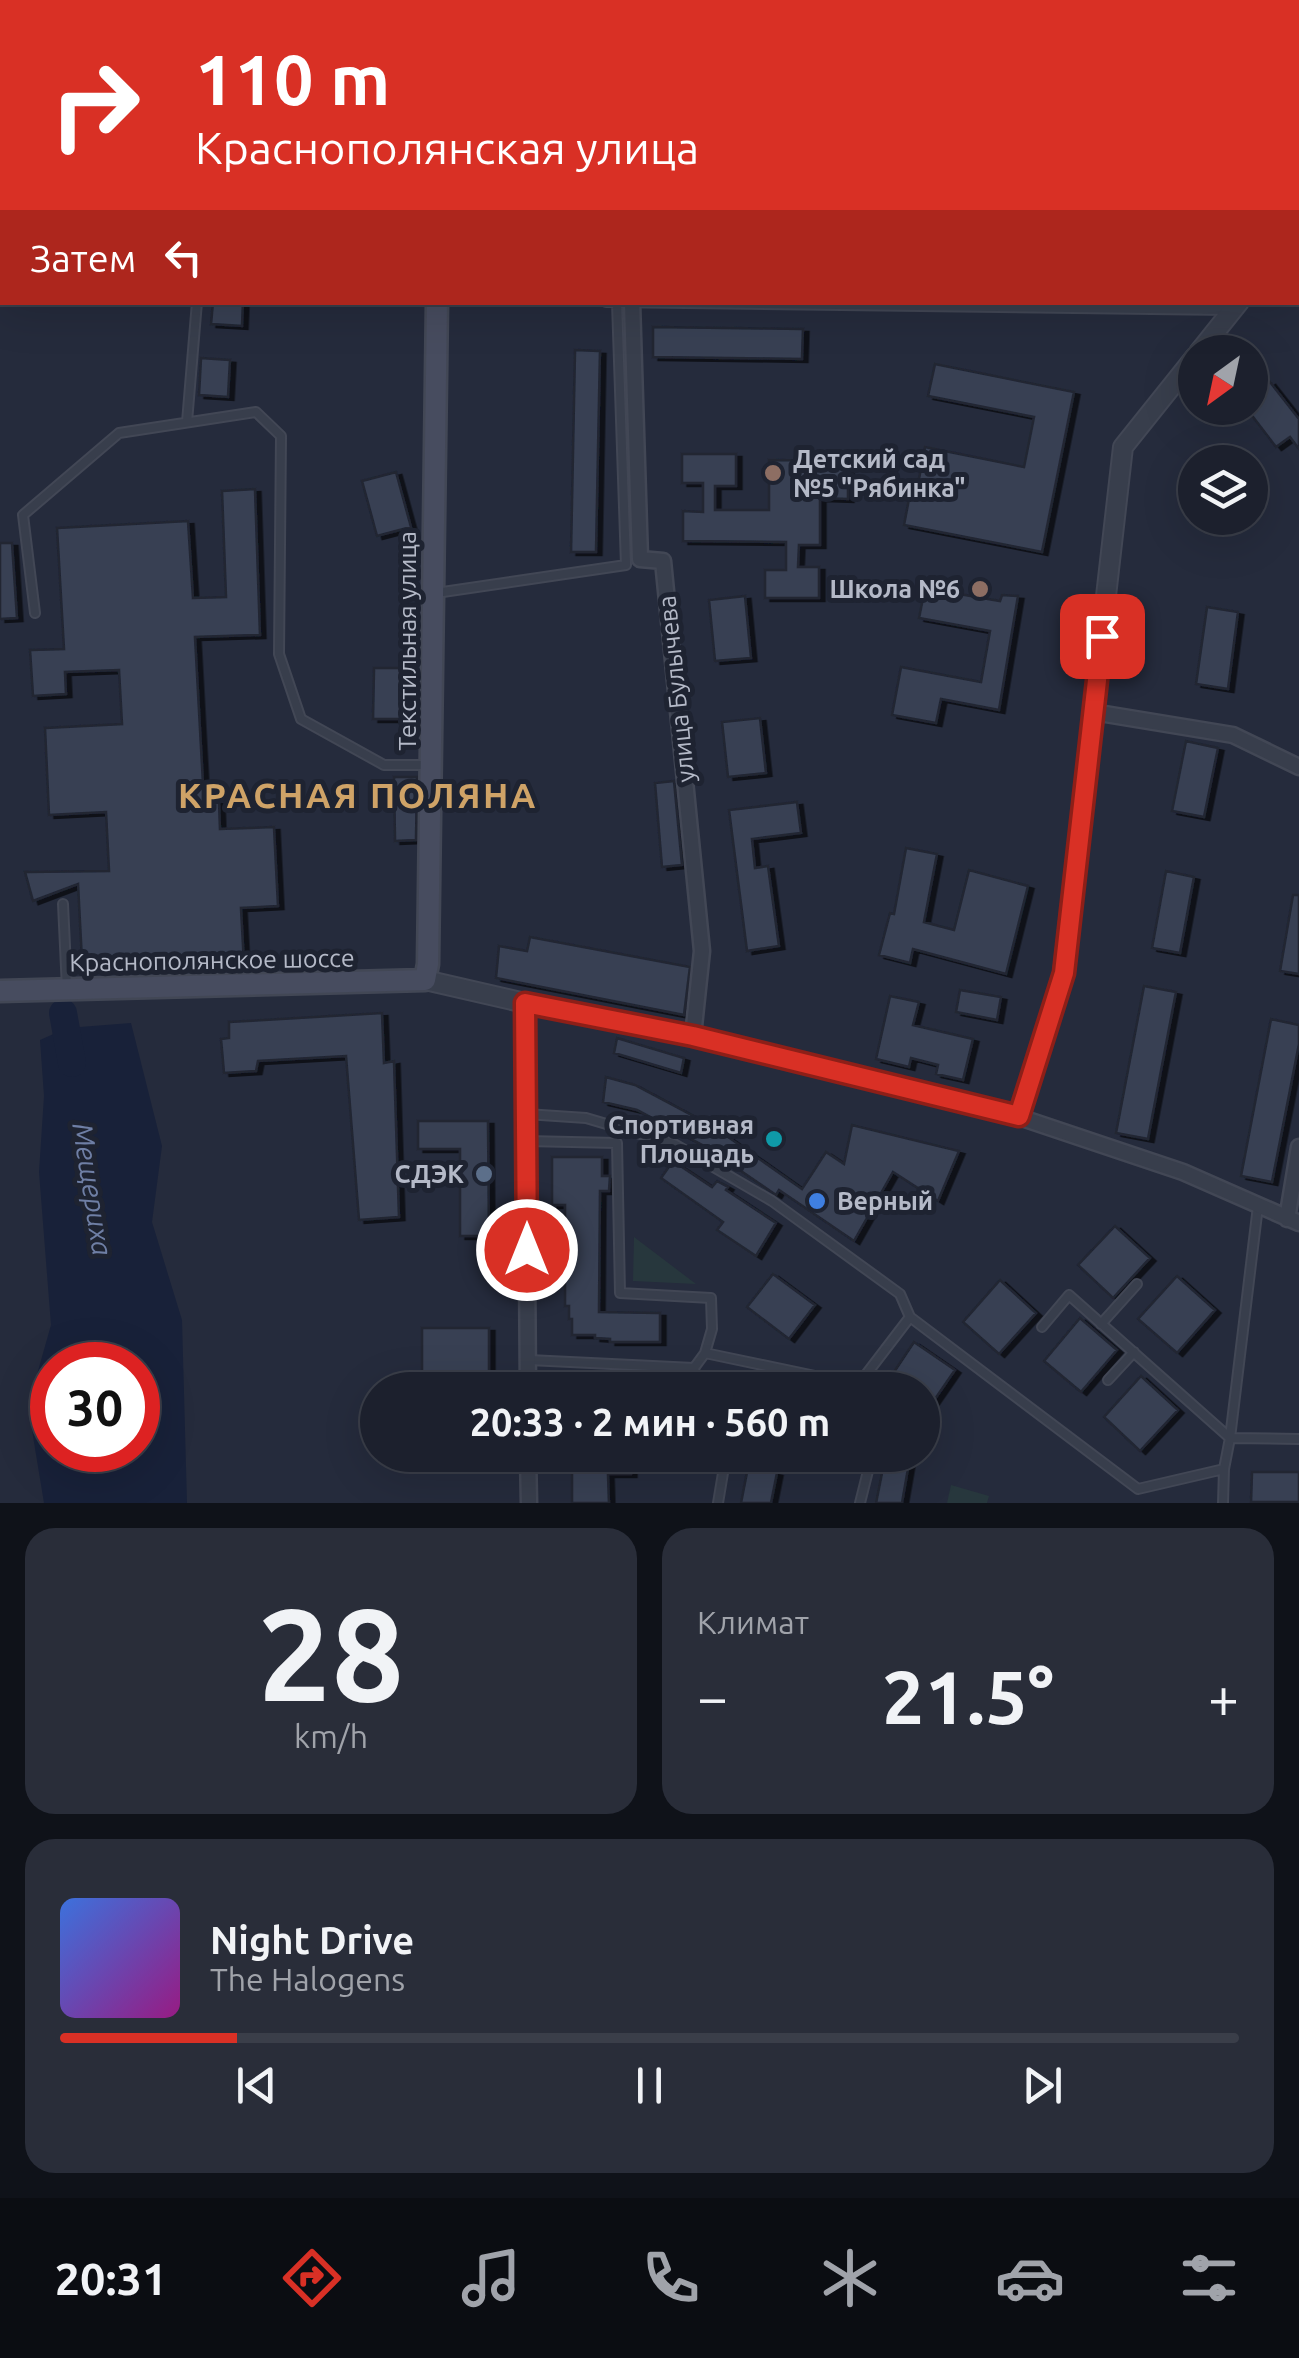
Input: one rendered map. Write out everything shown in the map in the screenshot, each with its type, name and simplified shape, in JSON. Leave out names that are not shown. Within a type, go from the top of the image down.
[{"type":"main road","name":"Текстильная улица","points":[[425,980],[437,305]]},
{"type":"main road","name":"Краснополянское шоссе","points":[[0,991],[425,980]]},
{"type":"street","name":"улица Булычева","points":[[632,305],[640,560],[662,561],[702,951],[693,1036]]},
{"type":"street","points":[[1213,335],[1236,306]]},
{"type":"street","points":[[1019,1116],[1064,973],[1123,447],[1178,379]]},
{"type":"street","points":[[1093,712],[1233,735],[1299,767]]},
{"type":"street","points":[[425,980],[693,1036],[1019,1116],[1183,1172],[1293,1221],[1299,1147]]},
{"type":"street","points":[[525,1003],[528,1372]]},
{"type":"street","points":[[528,1472],[529,1503]]},
{"type":"lane","points":[[187,422],[197,305]]},
{"type":"lane","points":[[432,594],[626,566],[617,305]]},
{"type":"lane","points":[[949,305],[1236,306]]},
{"type":"lane","points":[[35,613],[23,515],[119,433],[256,412],[281,436],[280,654],[301,719],[384,765],[431,765]]},
{"type":"lane","points":[[63,904],[67,989]]},
{"type":"lane","points":[[526,1114],[586,1118],[674,1144],[772,1201],[900,1294],[910,1317],[1138,1490]]},
{"type":"lane","points":[[526,1141],[617,1143],[620,1293],[711,1298],[712,1329],[695,1372]]},
{"type":"lane","points":[[1223,1503],[1224,1468],[1258,1206]]},
{"type":"lane","points":[[1102,1324],[1137,1284]]},
{"type":"lane","points":[[1042,1327],[1068,1295],[1230,1438],[1299,1439]]},
{"type":"lane","points":[[872,1372],[910,1317]]},
{"type":"lane","points":[[1108,1380],[1134,1352]]},
{"type":"lane","points":[[705,1353],[792,1372]]},
{"type":"lane","points":[[528,1360],[694,1368]]},
{"type":"lane","points":[[1138,1490],[1224,1468]]},
{"type":"lane","points":[[718,1503],[723,1472]]},
{"type":"lane","points":[[860,1503],[868,1472]]},
{"type":"lane","points":[[1135,1503],[1138,1490]]},
{"type":"shaded area","points":[[634,1237],[696,1284],[633,1281]]},
{"type":"shaded area","points":[[951,1485],[989,1496],[987,1503],[947,1503]]},
{"type":"water","points":[[131,1023],[162,1146],[152,1222],[182,1320],[187,1503],[44,1503],[39,1472],[160,1472],[160,1342],[46,1342],[51,1325],[39,1172],[44,1096],[40,1040],[67,1028]]},
{"type":"building","points":[[213,305],[243,305],[242,326],[211,324]]},
{"type":"building","points":[[653,327],[803,329],[802,359],[653,357]]},
{"type":"building","points":[[575,350],[600,351],[596,552],[571,552]]},
{"type":"building","points":[[201,358],[230,360],[228,397],[199,395]]},
{"type":"building","points":[[935,364],[1074,392],[1042,552],[904,525],[912,483],[918,484],[925,447],[1024,467],[1034,417],[928,396]]},
{"type":"building","points":[[1268,384],[1299,419],[1299,449],[1290,437],[1276,447],[1259,425],[1268,425]]},
{"type":"building","points":[[682,454],[736,454],[736,486],[715,486],[715,510],[769,510],[769,460],[848,461],[848,499],[820,498],[820,545],[799,545],[798,567],[819,567],[819,598],[765,598],[765,570],[786,570],[786,542],[683,541],[683,511],[703,512],[703,483],[682,483]]},
{"type":"building","points":[[396,472],[411,527],[377,536],[362,481]]},
{"type":"building","points":[[255,489],[260,635],[195,637],[204,802],[219,801],[220,829],[274,827],[278,906],[241,908],[244,964],[166,968],[165,956],[82,961],[78,884],[33,901],[25,872],[109,871],[106,812],[49,815],[45,728],[122,724],[119,670],[65,672],[66,694],[33,696],[30,650],[64,649],[57,528],[188,521],[193,598],[226,597],[222,491]]},
{"type":"building","points":[[0,543],[12,543],[17,618],[0,619]]},
{"type":"building","points":[[925,588],[1000,601],[1002,595],[1018,596],[999,710],[941,699],[936,723],[892,715],[901,667],[981,682],[990,631],[919,618]]},
{"type":"building","points":[[745,596],[751,658],[715,661],[709,600]]},
{"type":"building","points":[[1207,607],[1238,612],[1228,689],[1196,684]]},
{"type":"building","points":[[374,668],[400,668],[400,719],[373,719]]},
{"type":"building","points":[[760,718],[766,773],[728,777],[722,722]]},
{"type":"building","points":[[1186,741],[1218,748],[1204,817],[1172,811]]},
{"type":"building","points":[[394,777],[417,777],[416,840],[395,841]]},
{"type":"building","points":[[674,781],[682,865],[662,867],[655,783]]},
{"type":"building","points":[[797,802],[801,833],[752,839],[755,868],[768,866],[779,946],[747,951],[729,810]]},
{"type":"building","points":[[906,848],[937,854],[924,922],[954,930],[969,870],[1028,886],[1006,974],[913,949],[910,963],[879,955],[890,913],[894,914]]},
{"type":"building","points":[[1166,871],[1194,877],[1180,953],[1152,948]]},
{"type":"building","points":[[1293,895],[1299,895],[1299,974],[1280,971]]},
{"type":"building","points":[[530,937],[690,967],[684,1015],[496,978],[499,946],[527,951]]},
{"type":"building","points":[[1144,986],[1176,992],[1148,1139],[1116,1133]]},
{"type":"building","points":[[960,990],[1001,997],[997,1020],[956,1012]]},
{"type":"building","points":[[890,996],[919,1002],[913,1025],[973,1039],[963,1080],[936,1074],[938,1065],[911,1058],[909,1067],[876,1059]]},
{"type":"building","points":[[382,1013],[384,1063],[394,1061],[399,1217],[359,1220],[346,1056],[258,1061],[256,1071],[224,1073],[221,1039],[229,1038],[229,1022]]},
{"type":"building","points":[[1271,1019],[1299,1025],[1299,1044],[1272,1182],[1241,1176]]},
{"type":"building","points":[[617,1038],[684,1058],[681,1073],[614,1053]]},
{"type":"building","points":[[606,1077],[635,1085],[714,1127],[802,1189],[826,1152],[844,1164],[852,1125],[959,1151],[938,1201],[893,1172],[854,1241],[706,1147],[637,1110],[603,1102]]},
{"type":"building","points":[[418,1121],[488,1121],[489,1236],[460,1236],[460,1149],[418,1149]]},
{"type":"building","points":[[552,1157],[602,1157],[602,1176],[610,1176],[609,1191],[600,1191],[599,1312],[660,1313],[660,1342],[610,1342],[595,1335],[572,1335],[569,1306],[565,1306],[565,1205],[552,1205]]},
{"type":"building","points":[[673,1161],[712,1187],[717,1181],[728,1187],[726,1190],[776,1223],[756,1256],[717,1230],[723,1222],[661,1178]]},
{"type":"building","points":[[1115,1226],[1150,1258],[1113,1298],[1078,1265]]},
{"type":"building","points":[[773,1274],[815,1305],[789,1339],[747,1307]]},
{"type":"building","points":[[1177,1276],[1215,1310],[1177,1353],[1138,1319]]},
{"type":"building","points":[[1000,1280],[1036,1313],[999,1354],[963,1322]]},
{"type":"building","points":[[1080,1318],[1117,1350],[1081,1392],[1044,1361]]},
{"type":"building","points":[[422,1328],[489,1328],[489,1372],[422,1372]]},
{"type":"building","points":[[914,1342],[955,1370],[940,1392],[940,1372],[894,1372]]},
{"type":"building","points":[[1141,1376],[1178,1410],[1140,1451],[1104,1417]]},
{"type":"building","points":[[572,1472],[631,1472],[608,1474],[609,1503],[572,1503]]},
{"type":"building","points":[[747,1472],[777,1473],[771,1503],[741,1503]]},
{"type":"building","points":[[882,1472],[907,1472],[902,1503],[876,1503]]},
{"type":"building","points":[[1252,1472],[1299,1472],[1299,1502],[1251,1502]]},
{"type":"waterway","name":"Мещериха","points":[[63,1013],[72,1063]]},
{"type":"place","name":"Детский сад №5 \"Рябинка\"","points":[[773,473]]},
{"type":"place","name":"Школа №6","points":[[980,589]]},
{"type":"place","name":"Спортивная Площадь","points":[[774,1139]]},
{"type":"place","name":"СДЭК","points":[[484,1174]]},
{"type":"place","name":"Верный","points":[[817,1201]]},
{"type":"district","name":"КРАСНАЯ ПОЛЯНА","points":[[358,795]]},
{"type":"route","points":[[527,1250],[525,1003],[693,1036],[1019,1116],[1064,973],[1102,636]]}]
